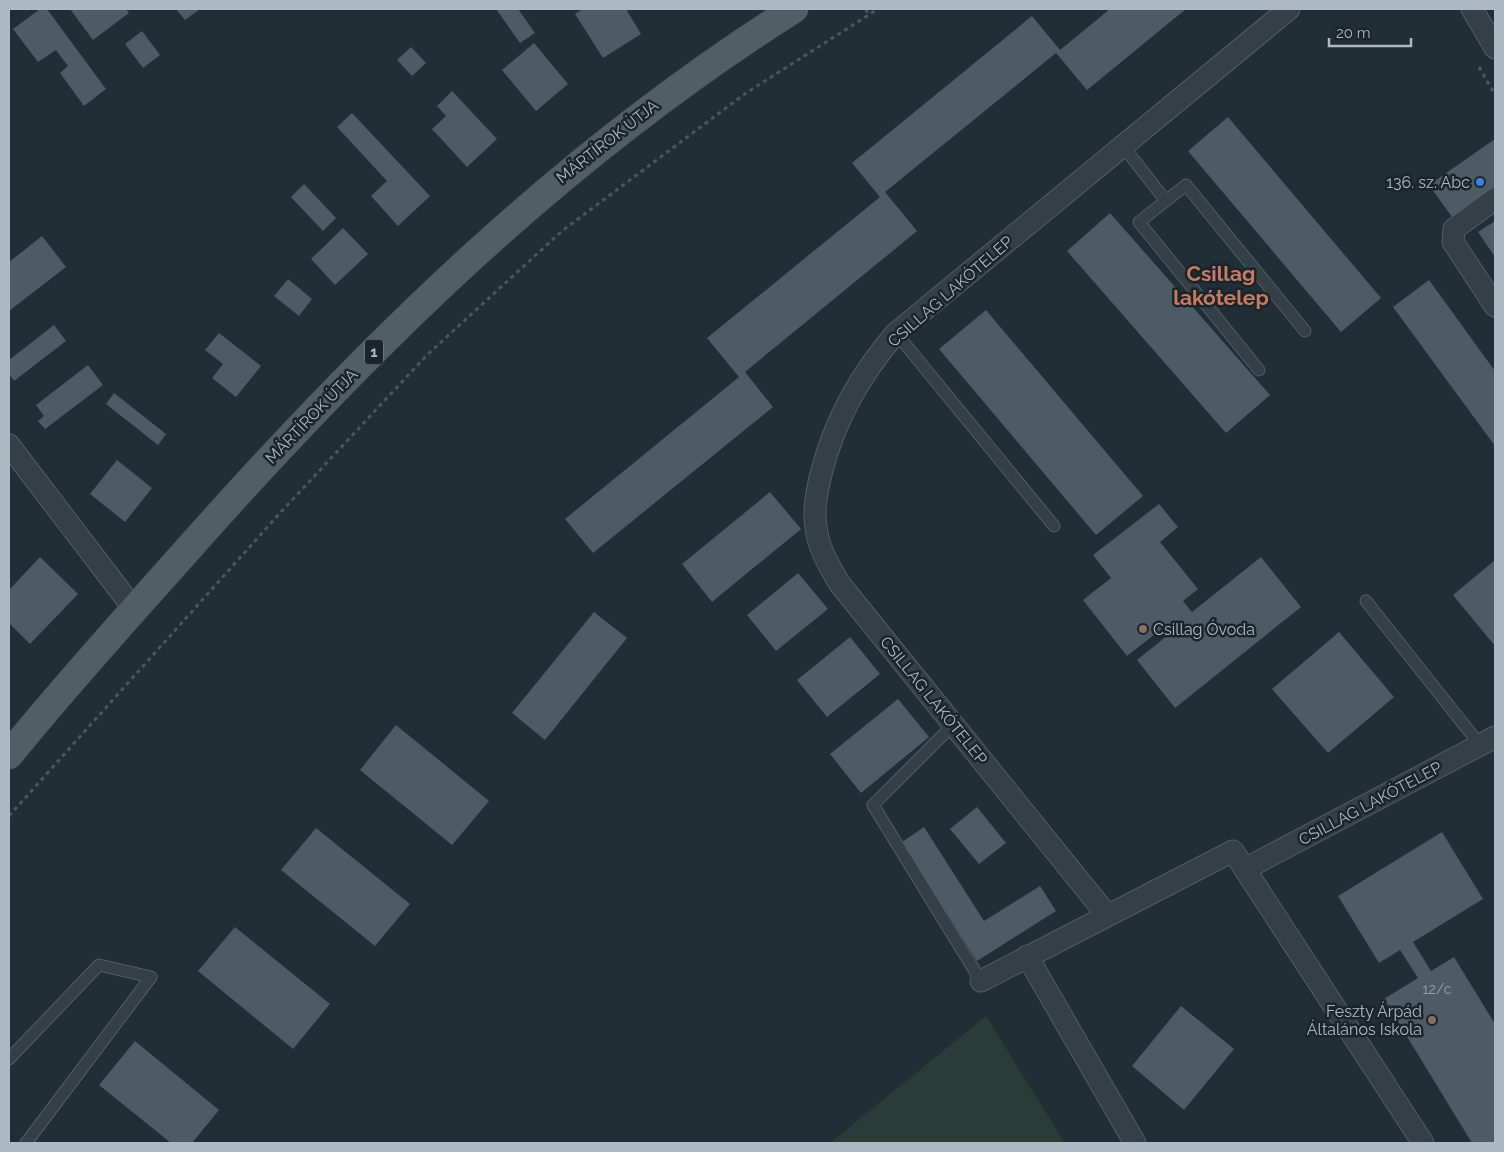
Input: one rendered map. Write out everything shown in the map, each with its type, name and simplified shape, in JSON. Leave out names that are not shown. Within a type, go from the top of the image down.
[{"type":"main road","name":"MÁRTÍROK ÚTJA","points":[[9,755],[134,609],[235,496],[335,390],[437,290],[516,216],[590,153],[671,91],[794,9]]},
{"type":"street","name":"CSILLAG LAKÓTELEP","points":[[1107,915],[839,583],[820,546],[815,526],[816,494],[835,427],[866,369],[896,333],[1289,9]]},
{"type":"street","points":[[1472,9],[1495,48]]},
{"type":"street","points":[[1495,199],[1454,229],[1453,242],[1495,306]]},
{"type":"street","points":[[9,445],[134,609]]},
{"type":"street","name":"CSILLAG LAKÓTELEP","points":[[1245,869],[1488,741]]},
{"type":"street","points":[[981,981],[1234,851],[1423,1143]]},
{"type":"street","points":[[1027,956],[1135,1143]]},
{"type":"lane","points":[[1122,146],[1166,201]]},
{"type":"lane","points":[[1259,370],[1139,222],[1186,186],[1305,331]]},
{"type":"lane","points":[[896,333],[1054,526]]},
{"type":"lane","points":[[1366,601],[1488,741]]},
{"type":"lane","points":[[954,724],[873,805],[981,981]]},
{"type":"lane","points":[[9,1059],[99,965],[152,977],[26,1143]]},
{"type":"path","points":[[866,9],[868,14]]},
{"type":"path","points":[[9,816],[280,513],[427,355],[562,231],[746,93],[878,9]]},
{"type":"green space","points":[[986,1016],[1065,1143],[830,1143]]},
{"type":"building","points":[[40,9],[47,9],[106,89],[84,106],[60,73],[68,66],[56,50],[38,62],[13,29]]},
{"type":"building","points":[[70,9],[126,9],[129,13],[93,40]]},
{"type":"building","points":[[176,9],[200,9],[185,20]]},
{"type":"building","points":[[496,9],[518,9],[535,33],[520,43]]},
{"type":"building","points":[[583,9],[626,9],[641,34],[603,58],[575,14]]},
{"type":"building","points":[[1110,9],[1186,9],[1087,90],[1056,53],[885,192],[917,231],[745,372],[773,407],[593,553],[565,519],[739,377],[707,338],[880,197],[852,163],[1032,16],[1060,50]]},
{"type":"building","points":[[142,31],[160,55],[143,68],[125,44]]},
{"type":"building","points":[[534,43],[568,84],[536,111],[502,70]]},
{"type":"building","points":[[411,47],[426,63],[412,76],[397,60]]},
{"type":"building","points":[[452,91],[497,139],[467,167],[432,129],[446,116],[437,106]]},
{"type":"building","points":[[352,113],[430,196],[398,226],[371,196],[387,181],[337,127]]},
{"type":"building","points":[[1228,117],[1381,298],[1341,332],[1188,151]]},
{"type":"building","points":[[1495,139],[1495,186],[1452,217],[1429,185]]},
{"type":"building","points":[[304,184],[336,218],[323,231],[291,197]]},
{"type":"building","points":[[1110,213],[1270,395],[1226,433],[1067,251]]},
{"type":"building","points":[[1495,221],[1495,257],[1478,232]]},
{"type":"building","points":[[343,228],[368,254],[335,285],[311,259]]},
{"type":"building","points":[[42,236],[66,267],[9,311],[9,262]]},
{"type":"building","points":[[288,279],[312,299],[299,316],[274,296]]},
{"type":"building","points":[[1429,280],[1495,371],[1495,446],[1393,307]]},
{"type":"building","points":[[986,310],[1143,496],[1096,535],[939,349]]},
{"type":"building","points":[[54,325],[66,341],[14,381],[9,374],[9,360]]},
{"type":"building","points":[[219,333],[261,366],[236,397],[212,378],[223,364],[205,350]]},
{"type":"building","points":[[88,365],[103,385],[45,429],[38,421],[44,416],[36,405]]},
{"type":"building","points":[[114,393],[166,434],[158,445],[106,404]]},
{"type":"building","points":[[117,460],[152,488],[125,522],[90,494]]},
{"type":"building","points":[[770,492],[801,529],[712,602],[682,564]]},
{"type":"building","points":[[1159,504],[1178,527],[1160,542],[1198,589],[1183,601],[1192,612],[1261,557],[1301,607],[1175,708],[1137,660],[1173,631],[1168,624],[1127,656],[1083,600],[1111,578],[1093,555]]},
{"type":"building","points":[[40,557],[78,594],[30,644],[9,623],[9,590]]},
{"type":"building","points":[[1495,560],[1495,646],[1453,595]]},
{"type":"building","points":[[798,573],[828,609],[776,651],[747,615]]},
{"type":"building","points":[[594,612],[627,638],[545,740],[512,713]]},
{"type":"building","points":[[1339,632],[1394,697],[1328,753],[1272,689]]},
{"type":"building","points":[[850,637],[880,674],[827,717],[797,680]]},
{"type":"building","points":[[898,699],[929,737],[861,793],[830,754]]},
{"type":"building","points":[[396,725],[489,801],[452,845],[360,770]]},
{"type":"building","points":[[977,807],[1006,843],[979,864],[950,829]]},
{"type":"building","points":[[924,827],[984,921],[1040,886],[1056,911],[977,961],[902,842]]},
{"type":"building","points":[[316,828],[410,904],[375,946],[281,870]]},
{"type":"building","points":[[1442,832],[1483,899],[1413,942],[1431,971],[1454,957],[1495,1024],[1495,1143],[1472,1143],[1384,999],[1418,978],[1400,950],[1379,963],[1338,896]]},
{"type":"building","points":[[235,927],[330,1004],[293,1049],[198,971]]},
{"type":"building","points":[[1181,1006],[1234,1049],[1184,1110],[1132,1066]]},
{"type":"building","points":[[135,1041],[219,1110],[192,1143],[171,1143],[99,1085]]},
{"type":"place","name":"136. sz. Abc","points":[[1480,182]]},
{"type":"place","name":"Csillag Óvoda","points":[[1143,629]]},
{"type":"place","name":"Feszty Árpád Általános Iskola","points":[[1432,1020]]},
{"type":"district","name":"Csillag lakótelep","points":[[1221,286]]}]
